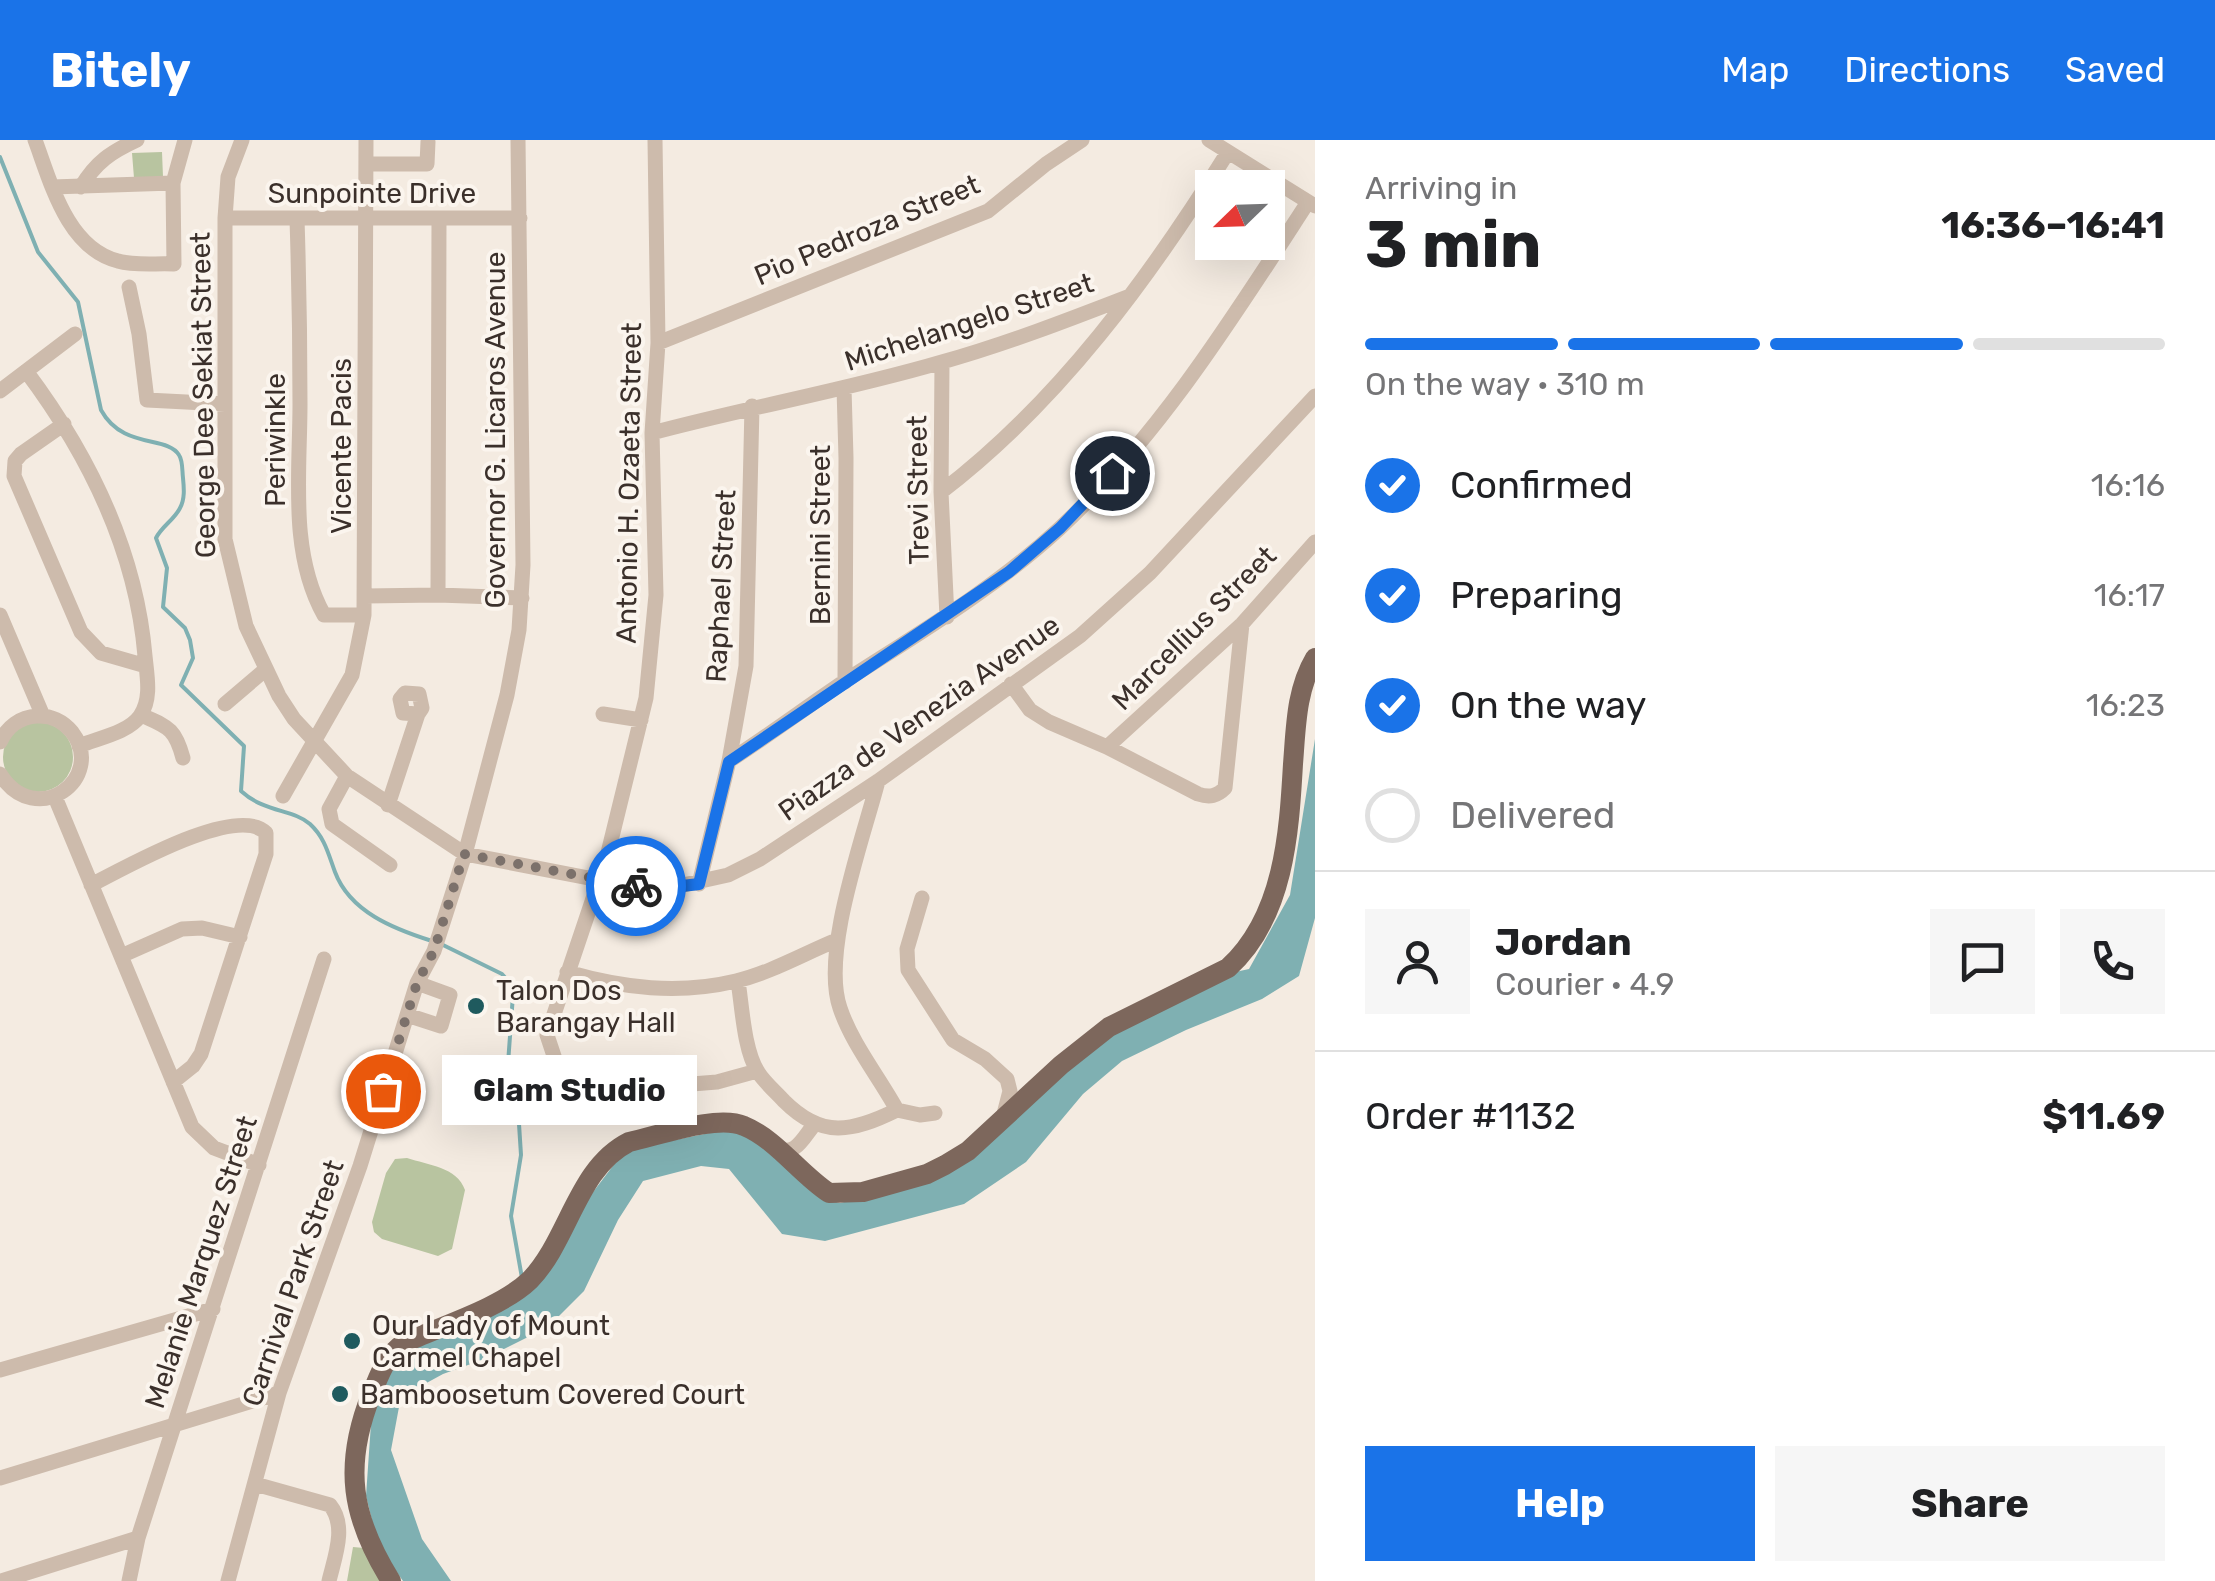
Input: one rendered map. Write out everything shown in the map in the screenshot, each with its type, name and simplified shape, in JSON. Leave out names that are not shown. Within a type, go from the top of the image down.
[{"type":"main road","points":[[392,1581],[364,1529],[352,1477],[362,1418],[384,1362],[393,1351],[526,1284],[607,1158],[629,1142],[724,1122],[742,1125],[829,1193],[843,1195],[882,1187],[936,1170],[968,1151],[1061,1065],[1109,1027],[1214,978],[1241,957],[1269,904],[1287,847],[1296,721],[1304,677],[1315,658]]},
{"type":"street","points":[[35,140],[66,217],[84,240],[101,255],[121,262],[174,264],[173,183],[185,140]]},
{"type":"street","points":[[81,186],[107,154],[136,140]]},
{"type":"street","name":"George Dee Sekiat Street","points":[[242,140],[228,176],[225,218],[225,539],[246,626],[294,720],[347,776],[464,854]]},
{"type":"street","name":"Vicente Pacis","points":[[283,796],[352,675],[364,615],[366,140]]},
{"type":"street","name":"Governor G. Licaros Avenue","points":[[436,942],[507,695],[522,598],[518,140]]},
{"type":"street","name":"Antonio H. Ozaeta Street","points":[[654,140],[658,343],[652,434],[656,595],[641,720],[624,796],[547,1035],[555,1059],[578,1074],[667,1086],[717,1082],[757,1071]]},
{"type":"street","name":"Pio Pedroza Street","points":[[658,343],[988,212],[1082,140]]},
{"type":"street","points":[[729,762],[1009,572],[1060,528],[1186,386],[1312,204],[1209,140]]},
{"type":"street","points":[[366,164],[427,164],[428,142]]},
{"type":"street","name":"Michelangelo Street","points":[[652,434],[752,406],[844,388],[942,362],[1130,296],[1228,152]]},
{"type":"street","points":[[52,187],[173,183]]},
{"type":"street","name":"Sunpointe Drive","points":[[225,218],[520,218]]},
{"type":"street","name":"Periwinkle","points":[[297,219],[304,568],[324,615],[364,615]]},
{"type":"street","points":[[438,595],[439,219]]},
{"type":"street","points":[[129,287],[147,400],[225,404]]},
{"type":"street","points":[[941,492],[988,456],[1046,396],[1130,296]]},
{"type":"street","points":[[0,390],[75,334]]},
{"type":"street","name":"Trevi Street","points":[[942,362],[941,492],[947,617]]},
{"type":"street","points":[[26,370],[76,443],[116,529],[138,602],[148,695],[141,715],[127,728],[79,746]]},
{"type":"street","name":"Bernini Street","points":[[844,388],[844,682]]},
{"type":"street","name":"Piazza de Venezia Avenue","points":[[464,854],[648,888],[699,884],[760,859],[878,781],[1080,636],[1150,572],[1315,396]]},
{"type":"street","name":"Raphael Street","points":[[699,884],[729,762],[746,666],[752,406]]},
{"type":"street","points":[[64,424],[15,461],[17,486],[89,644],[101,653],[146,666]]},
{"type":"street","name":"Marcellius Street","points":[[1107,747],[1242,624],[1315,542]]},
{"type":"street","points":[[365,596],[522,598]]},
{"type":"street","points":[[0,615],[43,716]]},
{"type":"street","points":[[1011,684],[1030,710],[1048,722],[1208,797],[1226,788],[1242,624]]},
{"type":"street","points":[[224,704],[266,669]]},
{"type":"street","points":[[388,805],[418,714]]},
{"type":"street","points":[[604,714],[641,720]]},
{"type":"street","points":[[141,715],[169,727],[183,758]]},
{"type":"street","points":[[0,742],[16,722],[28,716],[43,716],[66,725],[79,746],[81,761],[68,789],[55,797],[30,799],[3,784]]},
{"type":"street","points":[[347,776],[328,809],[332,824],[390,864]]},
{"type":"street","points":[[878,781],[838,940],[835,980],[840,1007],[897,1110]]},
{"type":"street","points":[[55,797],[192,1127],[202,1140],[226,1154],[259,1165]]},
{"type":"street","points":[[91,885],[202,832],[250,824],[266,833],[268,844],[201,1054],[193,1066],[172,1082]]},
{"type":"street","points":[[922,898],[907,949],[908,970],[953,1040],[985,1058],[1007,1079],[1010,1091],[1003,1120]]},
{"type":"street","points":[[121,956],[182,928],[202,928],[240,937]]},
{"type":"street","points":[[567,972],[609,984],[648,989],[690,988],[738,980],[838,940]]},
{"type":"street","name":"Carnival Park Street","points":[[228,1581],[279,1393],[360,1166],[417,983],[436,942]]},
{"type":"street","name":"Melanie Marquez Street","points":[[129,1581],[138,1538],[324,959]]},
{"type":"street","points":[[738,980],[757,1071],[801,1118],[813,1126],[842,1127],[869,1124],[897,1110],[920,1115],[935,1113]]},
{"type":"street","points":[[407,1015],[440,1026],[450,995],[417,983]]},
{"type":"street","points":[[772,1146],[792,1151],[813,1126]]},
{"type":"street","points":[[0,1370],[213,1309]]},
{"type":"street","points":[[0,1478],[279,1393]]},
{"type":"street","points":[[255,1484],[330,1505],[338,1514],[340,1524],[329,1581]]},
{"type":"street","points":[[1,1581],[138,1538]]},
{"type":"green space","points":[[162,152],[163,177],[134,178],[132,153]]},
{"type":"green space","points":[[38,722],[63,732],[73,757],[63,782],[38,792],[13,782],[3,757],[13,732]]},
{"type":"green space","points":[[407,1158],[449,1172],[465,1190],[452,1249],[438,1256],[382,1239],[374,1232],[372,1222],[386,1173],[395,1159]]},
{"type":"green space","points":[[353,1547],[364,1548],[382,1581],[347,1581]]},
{"type":"water","points":[[1315,739],[1315,918],[1299,976],[1262,999],[1122,1061],[1083,1094],[1026,1162],[964,1204],[825,1241],[782,1234],[729,1169],[701,1166],[643,1181],[618,1220],[584,1291],[548,1327],[482,1360],[443,1374],[421,1386],[399,1407],[391,1450],[422,1539],[451,1581],[403,1581],[378,1545],[366,1496],[372,1409],[401,1348],[510,1304],[548,1273],[584,1204],[625,1150],[744,1126],[826,1199],[840,1203],[927,1182],[1132,1014],[1226,974],[1249,969],[1290,895]]},
{"type":"waterway","points":[[0,157],[38,252],[78,302],[101,410],[121,431],[165,445],[180,457],[183,501],[156,538],[167,568],[163,607],[185,628],[190,640],[193,658],[181,685],[244,746],[241,791],[310,824],[323,840],[342,886],[362,908],[403,931],[432,941]]},
{"type":"waterway","points":[[441,944],[502,974],[513,995],[506,1091],[519,1124],[521,1155],[511,1216],[522,1278]]},
{"type":"way so far","points":[[383,1091],[464,854],[636,886]]},
{"type":"place","name":"Talon Dos Barangay Hall","points":[[476,1006]]},
{"type":"place","name":"Glam Studio","points":[[383,1091]]},
{"type":"place","name":"Our Lady of Mount Carmel Chapel","points":[[352,1341]]},
{"type":"place","name":"Bamboosetum Covered Court","points":[[340,1394]]},
{"type":"route","points":[[636,886],[699,884],[729,762],[1009,572],[1060,528],[1112,473]]}]
